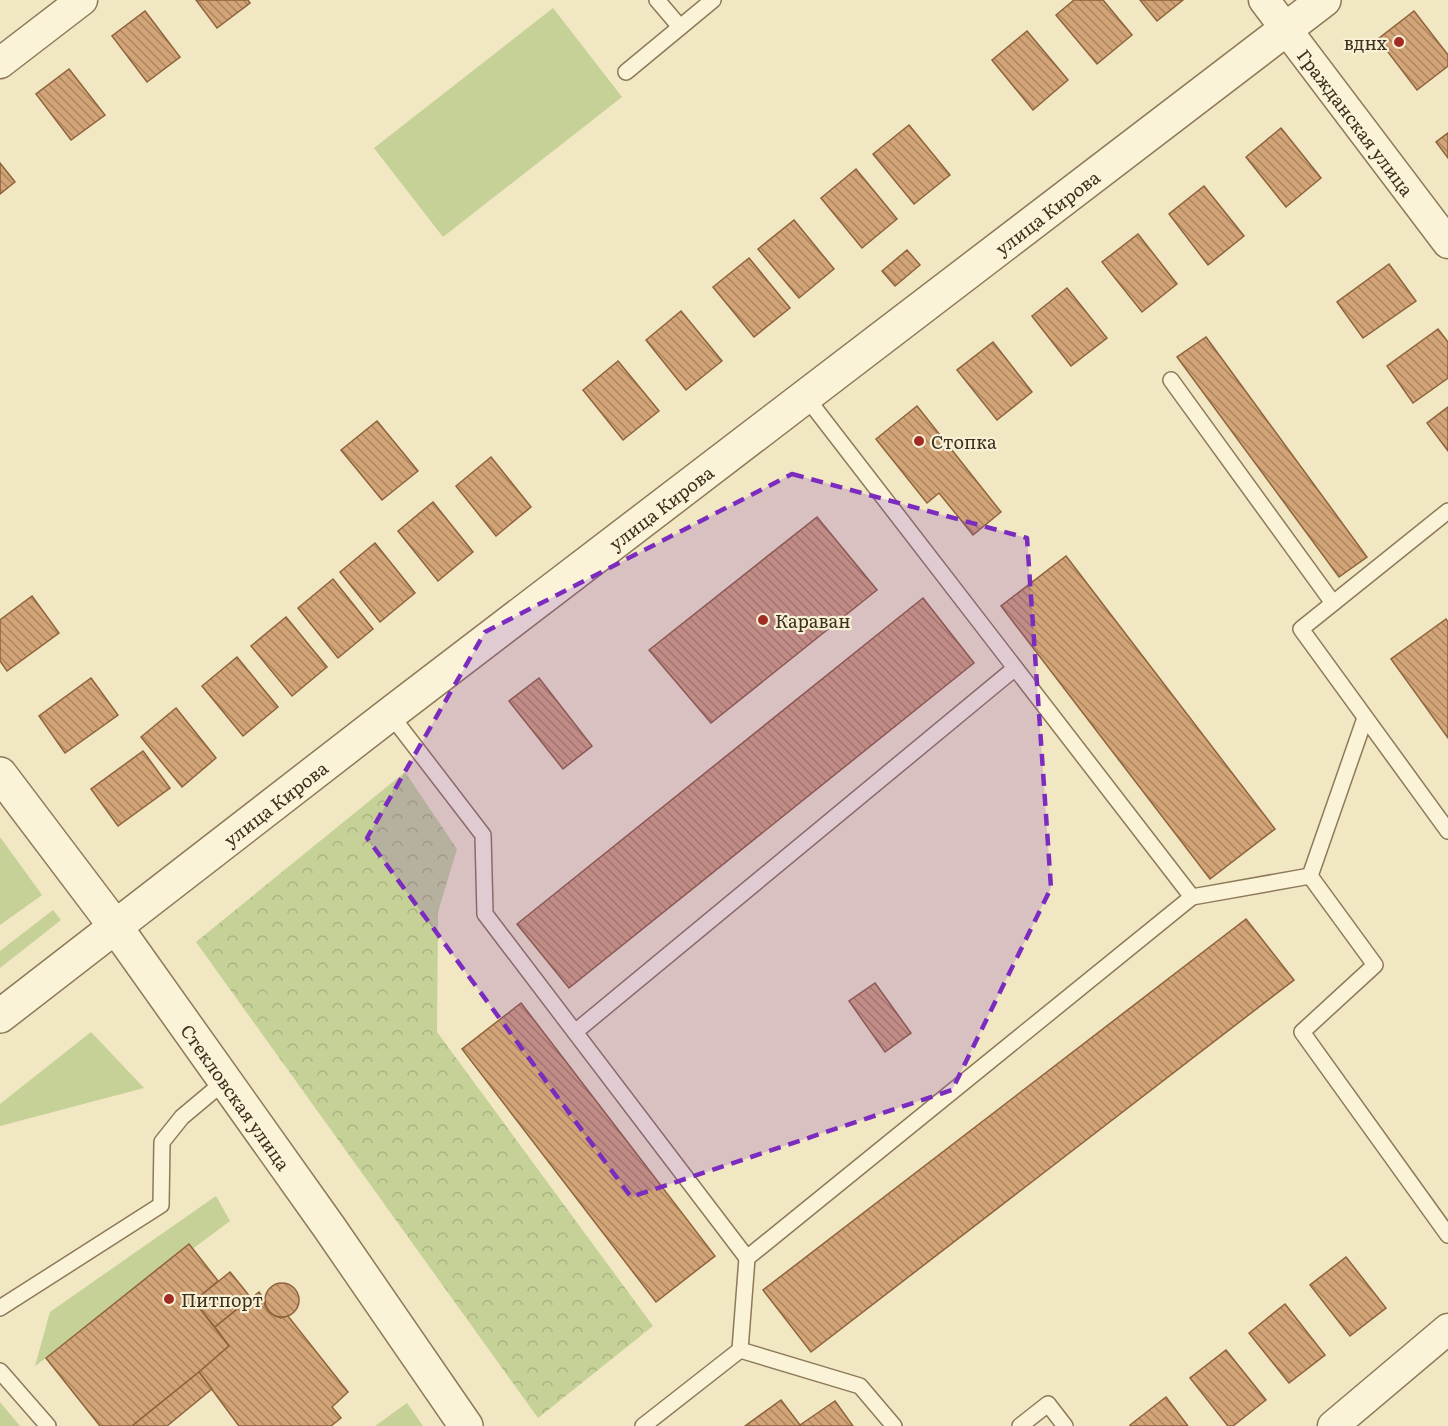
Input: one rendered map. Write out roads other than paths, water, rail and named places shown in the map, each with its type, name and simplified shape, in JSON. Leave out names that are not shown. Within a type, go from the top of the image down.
[{"type":"street","points":[[1,60],[82,0]]},
{"type":"street","name":"Гражданская улица","points":[[1264,0],[1448,243]]},
{"type":"street","name":"улица Кирова","points":[[0,1016],[390,714],[1324,0]]},
{"type":"street","name":"Стекловская улица","points":[[0,774],[115,926],[336,1236],[466,1426]]},
{"type":"street","points":[[1333,1426],[1448,1329]]},
{"type":"lane","points":[[657,0],[680,27]]},
{"type":"lane","points":[[626,72],[713,0]]},
{"type":"lane","points":[[1171,380],[1333,603]]},
{"type":"lane","points":[[806,397],[1192,897]]},
{"type":"lane","points":[[1448,511],[1301,628],[1448,831]]},
{"type":"lane","points":[[575,1032],[1014,669]]},
{"type":"lane","points":[[390,714],[483,835],[486,914],[747,1258],[740,1350],[643,1426]]},
{"type":"lane","points":[[1310,876],[1365,718]]},
{"type":"lane","points":[[747,1258],[1192,897],[1310,876]]},
{"type":"lane","points":[[1310,876],[1375,965],[1302,1032],[1448,1235]]},
{"type":"lane","points":[[0,1308],[161,1205],[162,1142],[182,1118],[225,1081]]},
{"type":"lane","points":[[740,1350],[860,1386],[894,1426]]},
{"type":"lane","points":[[0,1371],[48,1426]]},
{"type":"lane","points":[[1020,1426],[1048,1404],[1065,1426]]},
{"type":"place","name":"вднх","points":[[1399,42]]},
{"type":"place","name":"Стопка","points":[[919,441]]},
{"type":"place","name":"Караван","points":[[763,620]]},
{"type":"place","name":"Питпорт","points":[[169,1299]]}]
